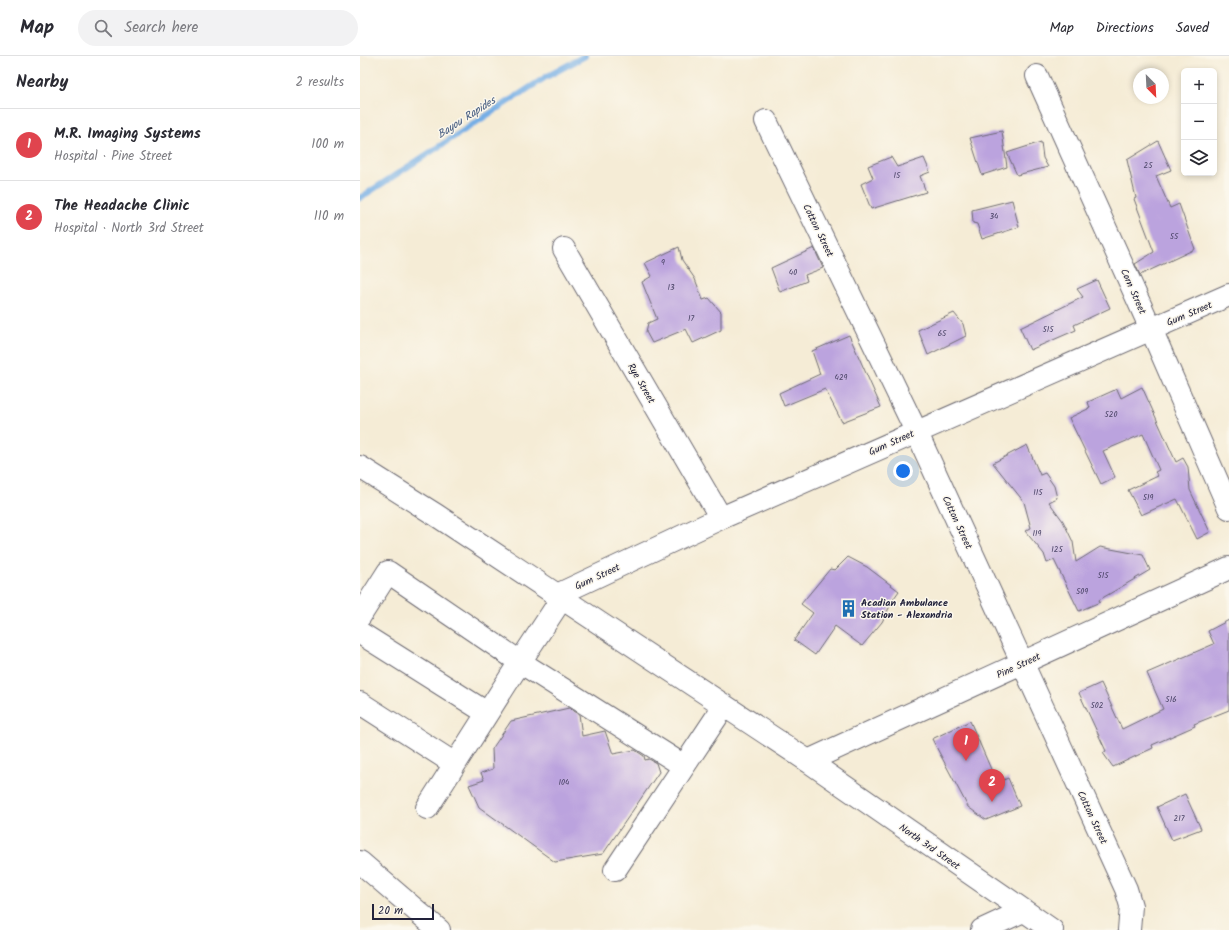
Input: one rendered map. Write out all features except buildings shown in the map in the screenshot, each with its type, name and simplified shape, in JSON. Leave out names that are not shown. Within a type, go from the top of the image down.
[{"type":"street","name":"Corn Street","points":[[1037,76],[1151,329],[1229,508]]},
{"type":"street","name":"Cotton Street","points":[[766,121],[916,431],[1126,889],[1131,906],[1129,930]]},
{"type":"street","name":"Rye Street","points":[[564,249],[721,518]]},
{"type":"street","name":"Gum Street","points":[[560,596],[721,518],[916,431],[1229,295]]},
{"type":"street","name":"North 3rd Street","points":[[362,468],[560,596],[808,761],[1052,930]]},
{"type":"street","name":"Pine Street","points":[[808,761],[1229,568]]},
{"type":"street","points":[[360,616],[388,572],[520,662],[684,766]]},
{"type":"street","points":[[428,808],[560,596]]},
{"type":"street","points":[[360,633],[487,713]]},
{"type":"street","points":[[360,704],[455,764]]},
{"type":"street","points":[[615,870],[724,706]]},
{"type":"street","points":[[360,862],[439,930]]},
{"type":"street","points":[[982,930],[1023,911]]},
{"type":"waterway","name":"Bayou Rapides","points":[[360,198],[546,77],[585,56]]},
{"type":"place","name":"Acadian Ambulance Station - Alexandria","points":[[848,608]]},
{"type":"place","name":"M.R. Imaging Systems","points":[[966,761]]},
{"type":"place","name":"The Headache Clinic","points":[[992,802]]}]
